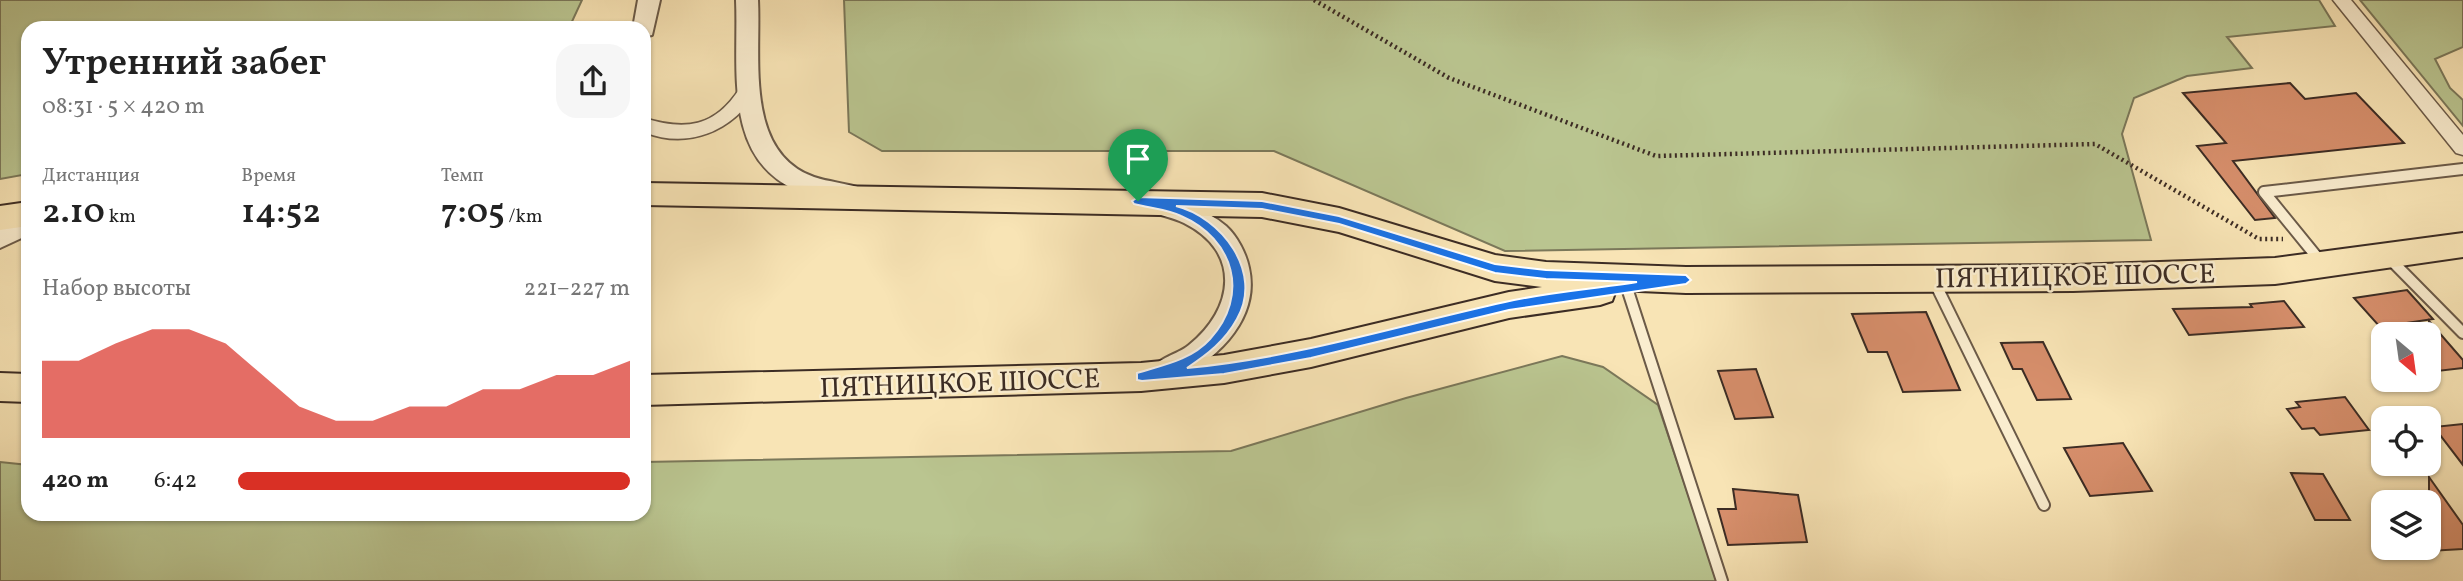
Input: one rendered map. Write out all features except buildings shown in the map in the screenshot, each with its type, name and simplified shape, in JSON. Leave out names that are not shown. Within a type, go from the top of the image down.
[{"type":"main road","name":"ПЯТНИЦКОЕ ШОССЕ","points":[[651,194],[1262,205],[1339,220],[1495,268],[1546,275],[1686,280],[2073,278],[2275,271],[2463,245]]},
{"type":"main road","points":[[0,218],[21,215]]},
{"type":"main road","name":"ПЯТНИЦКОЕ ШОССЕ","points":[[651,390],[1142,377],[1224,369],[1311,353],[1509,305],[1686,280]]},
{"type":"main road","points":[[0,387],[21,388]]},
{"type":"street","points":[[646,21],[649,0]]},
{"type":"street","points":[[747,0],[747,92],[762,144],[770,159],[783,172],[804,183],[864,197]]},
{"type":"street","points":[[2342,0],[2463,148]]},
{"type":"street","points":[[651,127],[670,132],[707,127],[737,108],[747,92]]},
{"type":"street","points":[[1138,201],[1184,212],[1213,230],[1233,255],[1240,285],[1233,316],[1213,344],[1181,365],[1142,377]]},
{"type":"street","points":[[0,238],[21,228]]},
{"type":"lane","points":[[2324,266],[2264,192],[2463,169]]},
{"type":"lane","points":[[2388,256],[2463,333]]},
{"type":"lane","points":[[1932,278],[2044,505]]},
{"type":"lane","points":[[1627,288],[1721,581]]},
{"type":"path","points":[[1314,0],[1449,78],[1656,156],[2095,144],[2259,239],[2301,238]]},
{"type":"green space","points":[[0,0],[582,0],[572,21],[21,21],[21,175],[0,179]]},
{"type":"green space","points":[[844,0],[2319,0],[2335,26],[2227,37],[2252,68],[2187,76],[2134,98],[2122,134],[2151,240],[1505,251],[1274,151],[882,151],[849,132]]},
{"type":"green space","points":[[2360,0],[2463,0],[2463,47],[2435,59],[2450,88],[2463,100],[2463,126]]},
{"type":"green space","points":[[1562,356],[1603,367],[1658,405],[1717,581],[0,581],[0,462],[21,464],[21,521],[651,521],[651,462],[1231,451],[1406,398]]},
{"type":"route","points":[[1138,201],[1262,205],[1339,220],[1447,256],[1495,268],[1546,275],[1686,280],[1509,305],[1311,353],[1224,369],[1142,377],[1181,365],[1213,344],[1233,316],[1240,285],[1233,255],[1213,230],[1184,212],[1138,201]]}]
